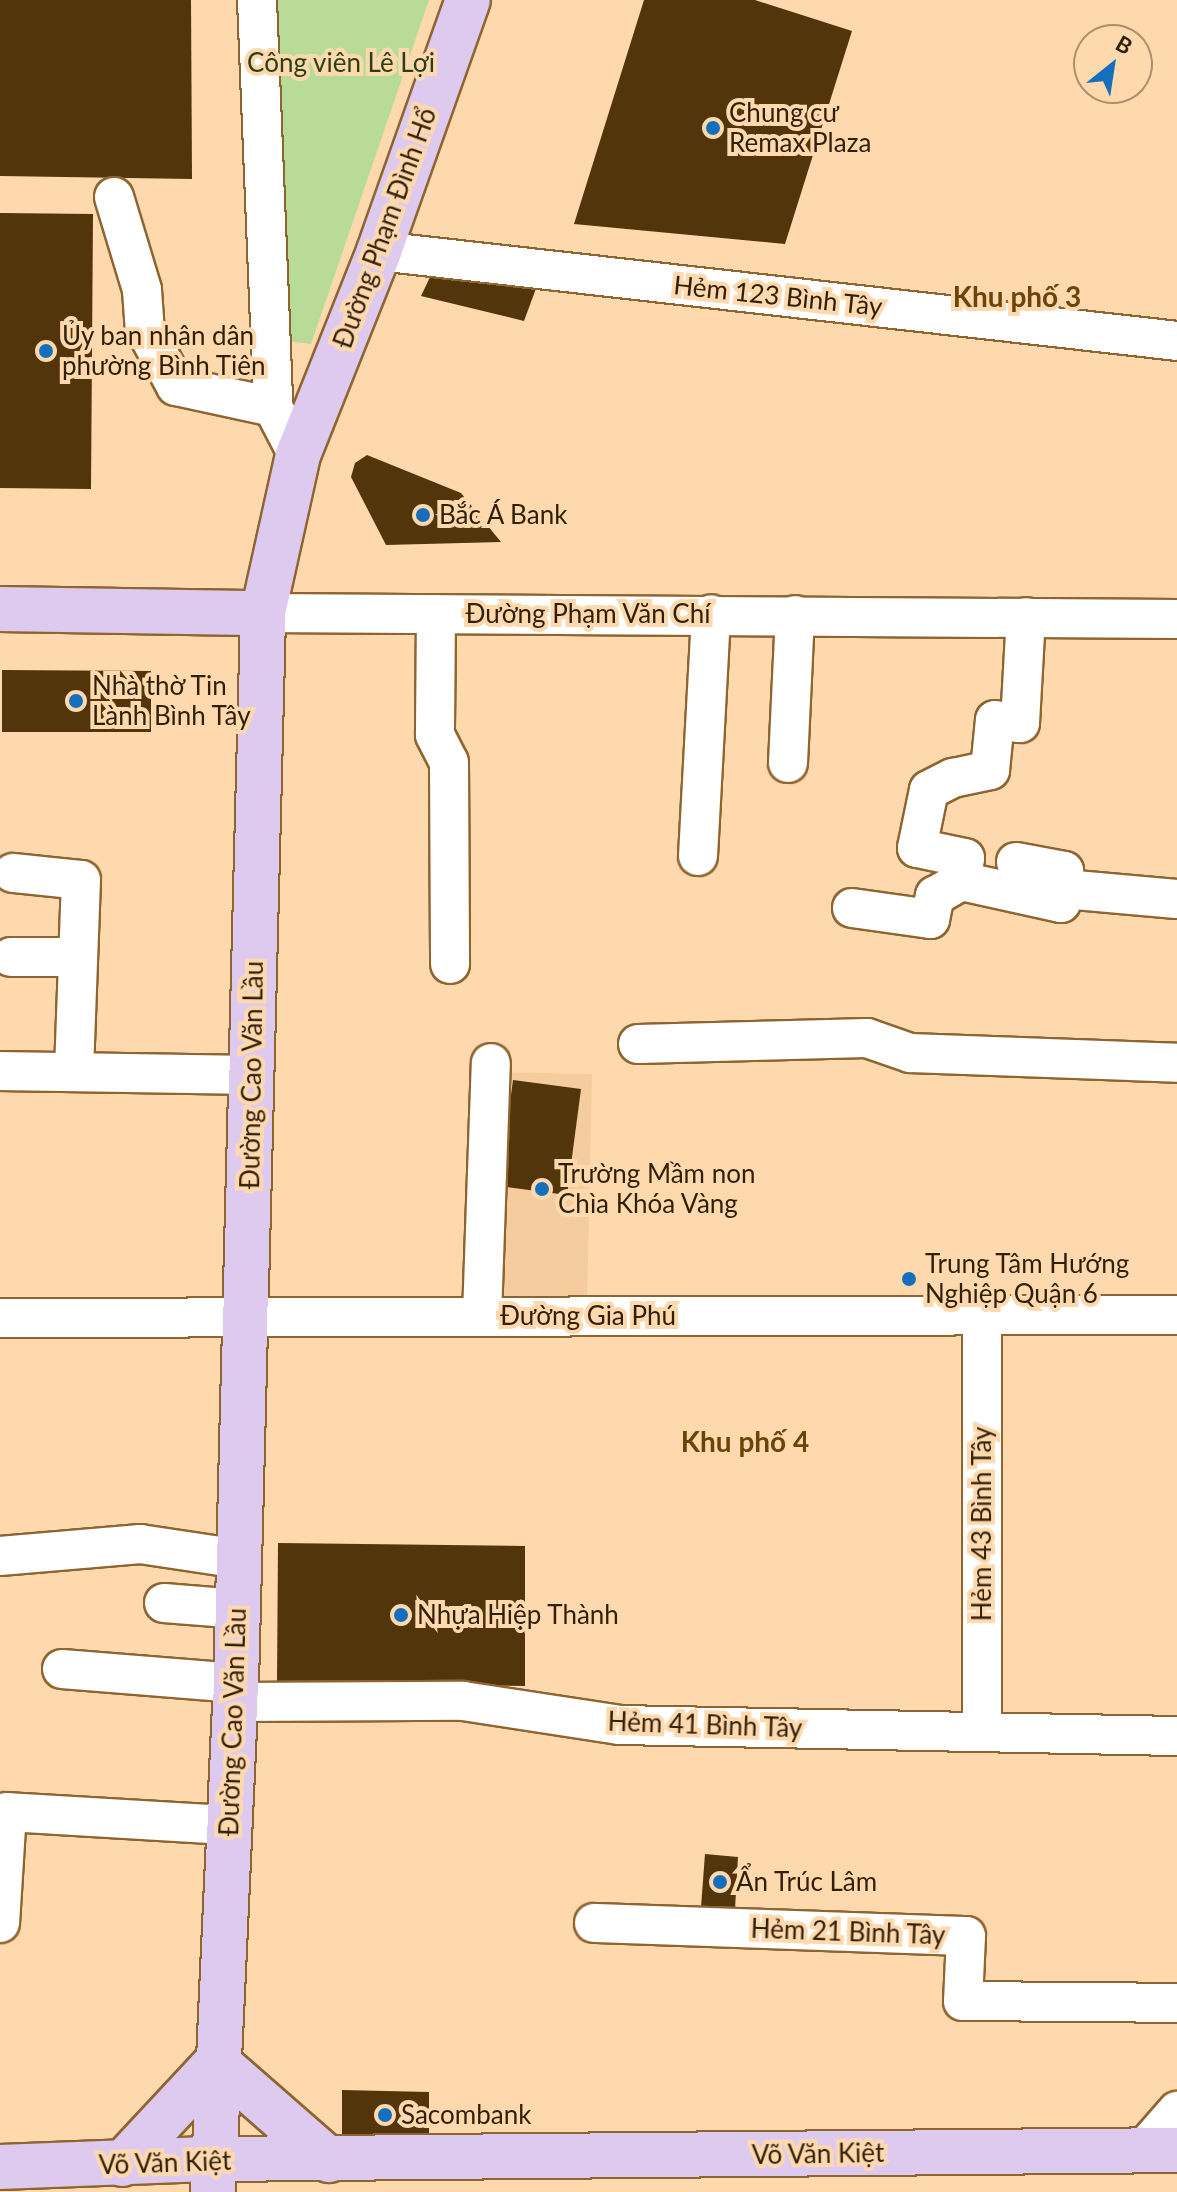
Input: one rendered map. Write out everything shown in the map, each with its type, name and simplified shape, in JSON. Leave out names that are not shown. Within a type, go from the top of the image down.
[{"type":"main road","name":"Đường Phạm Đình Hổ","points":[[298,455],[379,251],[468,0]]},
{"type":"main road","name":"Đường Cao Văn Lầu","points":[[213,2176],[236,1692],[263,613],[298,455]]},
{"type":"main road","name":"Đường Phạm Văn Chí","points":[[0,609],[263,613]]},
{"type":"main road","points":[[122,2164],[217,2062],[329,2160]]},
{"type":"main road","name":"Võ Văn Kiệt","points":[[0,2167],[122,2164],[213,2176],[329,2160],[1160,2150]]},
{"type":"street","points":[[257,0],[273,407],[298,455]]},
{"type":"street","points":[[114,197],[142,290],[145,329],[176,386],[273,407]]},
{"type":"street","name":"Hẻm 123 Bình Tây","points":[[379,251],[1177,341]]},
{"type":"street","name":"Đường Phạm Văn Chí","points":[[263,613],[1177,619]]},
{"type":"street","points":[[436,614],[435,735],[449,762],[450,964]]},
{"type":"street","points":[[698,856],[711,614]]},
{"type":"street","points":[[788,763],[795,615]]},
{"type":"street","points":[[961,881],[965,858],[917,848],[929,790],[953,778],[1001,772],[995,720],[1020,723],[1026,617]]},
{"type":"street","points":[[852,908],[930,919],[935,896],[961,881],[1061,903],[1064,871],[1016,862]]},
{"type":"street","points":[[13,873],[81,880],[74,1072]]},
{"type":"street","points":[[1064,889],[1177,899]]},
{"type":"street","points":[[11,957],[78,957]]},
{"type":"street","points":[[638,1044],[867,1038],[910,1053],[1177,1063]]},
{"type":"street","points":[[482,1316],[491,1063]]},
{"type":"street","points":[[0,1071],[252,1075]]},
{"type":"street","name":"Hẻm 43 Bình Tây","points":[[982,1315],[982,1732]]},
{"type":"street","name":"Đường Gia Phú","points":[[0,1318],[1177,1315]]},
{"type":"street","points":[[0,1556],[140,1544],[240,1559]]},
{"type":"street","points":[[164,1603],[238,1609]]},
{"type":"street","name":"Hẻm 41 Bình Tây","points":[[62,1669],[236,1692],[463,1701],[619,1725],[1177,1736]]},
{"type":"street","points":[[0,1923],[3,1813],[229,1825]]},
{"type":"street","name":"Hẻm 21 Bình Tây","points":[[594,1923],[966,1936],[963,2001],[1177,2003]]},
{"type":"street","points":[[1160,2150],[1177,2111]]},
{"type":"shaded area","name":"Trường Mầm non Chìa Khóa Vàng","points":[[497,1072],[592,1074],[587,1305],[492,1303]]},
{"type":"green space","name":"Công viên Lê Lợi","points":[[276,0],[429,0],[311,344],[278,340]]},
{"type":"building","points":[[0,0],[191,0],[192,179],[0,176]]},
{"type":"building","name":"Chung cư Remax Plaza","points":[[644,0],[755,0],[852,31],[785,244],[574,224]]},
{"type":"building","name":"Ủy ban nhân dân phường Bình Tiên","points":[[0,213],[93,214],[91,489],[0,488]]},
{"type":"building","points":[[432,273],[541,275],[524,321],[421,296]]},
{"type":"building","name":"Bắc Á Bank","points":[[367,455],[461,493],[501,542],[386,545],[351,477],[355,463]]},
{"type":"building","name":"Nhà thờ Tin Lành Bình Tây","points":[[2,670],[151,671],[151,732],[2,732]]},
{"type":"building","name":"Trường Mầm non Chìa Khóa Vàng","points":[[513,1080],[581,1089],[567,1195],[499,1186]]},
{"type":"building","name":"Nhựa Hiệp Thành","points":[[278,1543],[525,1546],[525,1686],[277,1683]]},
{"type":"building","name":"Ẩn Trúc Lâm","points":[[705,1854],[738,1857],[735,1909],[701,1907]]},
{"type":"building","name":"Sacombank","points":[[342,2090],[429,2092],[429,2152],[342,2137]]},
{"type":"place","name":"Chung cư Remax Plaza","points":[[713,128]]},
{"type":"place","name":"Ủy ban nhân dân phường Bình Tiên","points":[[46,351]]},
{"type":"place","name":"Bắc Á Bank","points":[[423,515]]},
{"type":"place","name":"Nhà thờ Tin Lành Bình Tây","points":[[76,701]]},
{"type":"place","name":"Trường Mầm non Chìa Khóa Vàng","points":[[542,1189]]},
{"type":"place","name":"Trung Tâm Hướng Nghiệp Quận 6","points":[[909,1279]]},
{"type":"place","name":"Nhựa Hiệp Thành","points":[[401,1615]]},
{"type":"place","name":"Ẩn Trúc Lâm","points":[[720,1882]]},
{"type":"place","name":"Sacombank","points":[[385,2115]]},
{"type":"district","name":"Khu phố 3","points":[[1017,296]]},
{"type":"district","name":"Khu phố 4","points":[[745,1441]]}]
